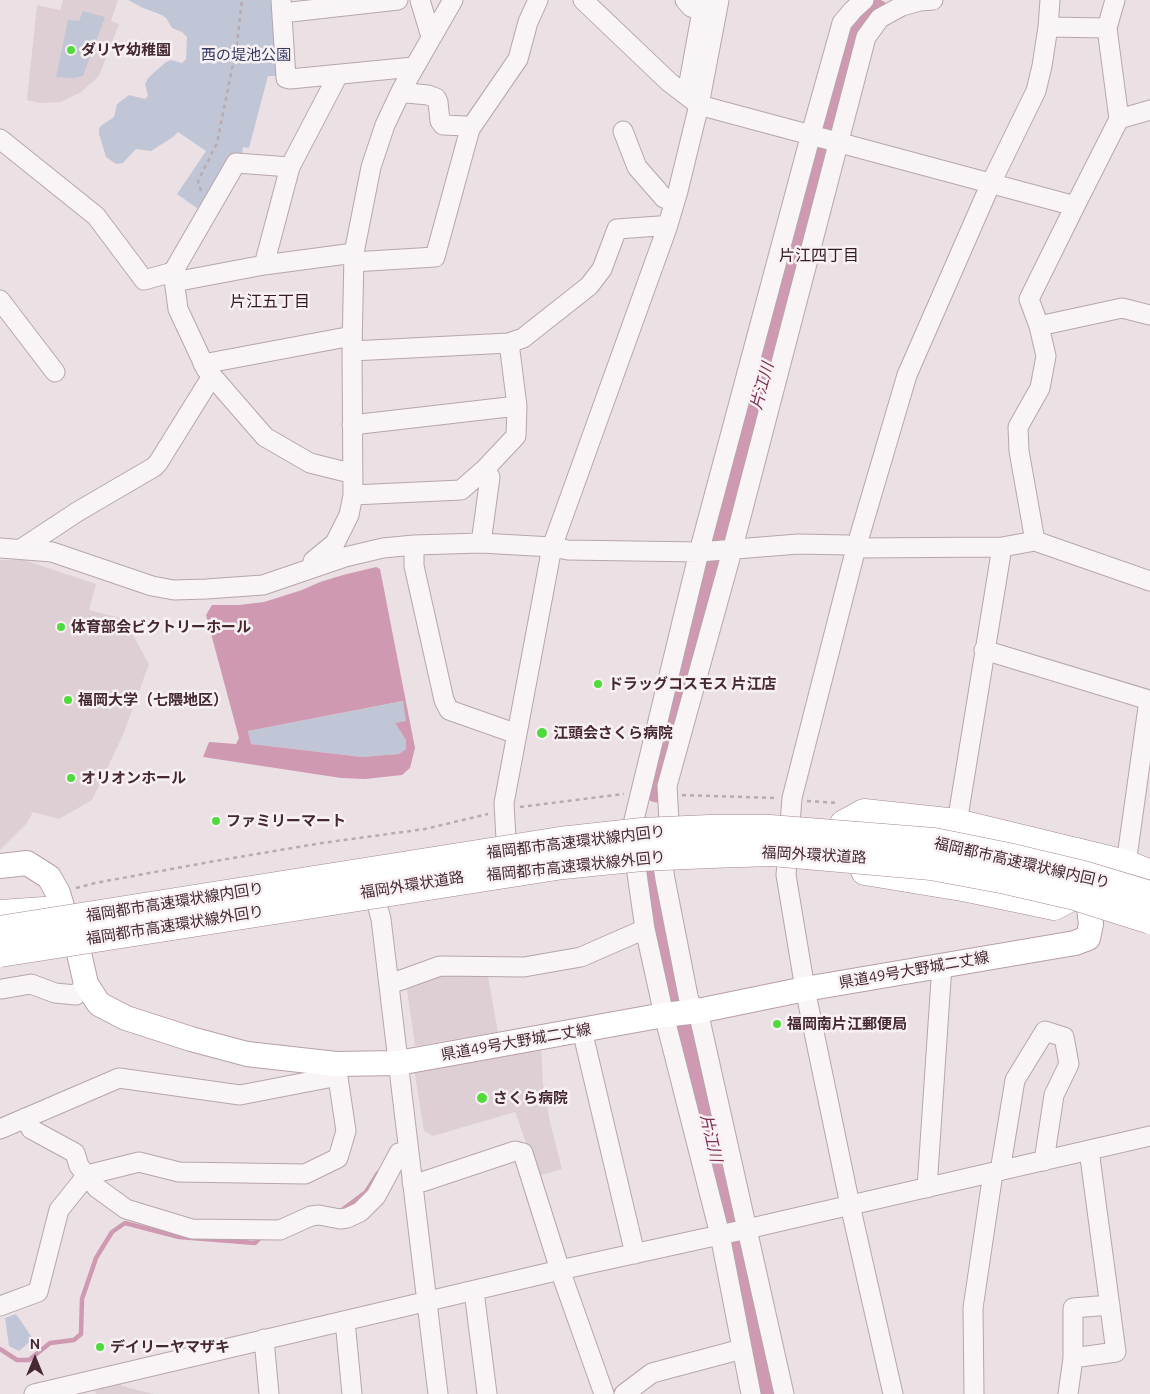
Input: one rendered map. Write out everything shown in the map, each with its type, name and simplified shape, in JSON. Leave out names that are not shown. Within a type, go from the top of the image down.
[{"type":"highway","points":[[844,824],[864,813],[957,823],[1138,869]]},
{"type":"highway","name":"福岡外環状道路","points":[[0,914],[63,910],[367,863],[506,839],[669,821],[790,821],[844,824],[960,840],[1066,863],[1150,890]]},
{"type":"highway","name":"福岡都市高速環状線内回り","points":[[0,930],[560,841],[642,832],[699,830],[770,828],[934,842],[1070,871],[1150,895]]},
{"type":"highway","name":"福岡外環状道路","points":[[0,960],[76,940],[508,870],[634,853],[661,852],[836,853],[958,869],[1081,899],[1150,921]]},
{"type":"highway","name":"福岡都市高速環状線外回り","points":[[0,953],[554,866],[642,857],[772,852],[931,866],[1006,880],[1071,895],[1150,921]]},
{"type":"main road","name":"県道49号大野城二丈線","points":[[0,866],[27,863],[49,877],[58,893],[76,940],[86,984],[99,1004],[126,1018],[191,1039],[247,1054],[336,1064],[398,1062],[1075,943],[1088,938],[1091,924],[1081,899]]},
{"type":"street","points":[[398,0],[281,7],[286,78],[413,67]]},
{"type":"street","points":[[420,0],[431,37]]},
{"type":"street","points":[[315,566],[313,561],[335,543],[349,514],[354,495],[352,472],[352,343],[354,258],[371,166],[385,125],[402,89],[453,0]]},
{"type":"street","points":[[0,139],[96,216],[144,280],[264,265],[354,258],[435,257],[471,128],[518,59],[528,22],[538,0]]},
{"type":"street","points":[[583,0],[669,82],[692,99],[1074,206]]},
{"type":"street","points":[[685,0],[691,7],[702,5],[688,88],[692,99]]},
{"type":"street","points":[[506,839],[504,803],[552,547],[667,228],[674,202],[692,99],[719,0]]},
{"type":"street","points":[[633,824],[698,552],[814,134],[842,23],[864,0]]},
{"type":"street","points":[[751,1394],[682,1013],[689,1001],[661,852],[669,821],[668,786],[866,37],[880,18],[902,6],[933,0]]},
{"type":"street","points":[[894,1394],[850,1205],[805,989],[786,875],[792,798],[856,548],[907,375],[990,183],[1036,91],[1048,27],[1050,0]]},
{"type":"street","points":[[1035,541],[1020,451],[1018,426],[1040,388],[1046,356],[1039,326],[1029,299],[1118,118],[1108,28],[1116,0]]},
{"type":"street","points":[[1048,27],[1108,28]]},
{"type":"street","points":[[264,265],[290,168],[338,75]]},
{"type":"street","points":[[402,89],[407,93],[428,95],[436,98],[440,121],[443,125],[471,128]]},
{"type":"street","points":[[1118,118],[1150,110]]},
{"type":"street","points":[[624,131],[637,166],[664,198],[674,202]]},
{"type":"street","points":[[290,168],[236,162],[174,277],[178,309],[208,370],[265,437],[310,463],[352,472]]},
{"type":"street","points":[[208,370],[352,343],[509,343],[523,338],[589,286],[602,270],[617,230],[659,226],[667,228]]},
{"type":"street","points":[[0,300],[56,372]]},
{"type":"street","points":[[1039,326],[1122,308],[1150,315]]},
{"type":"street","points":[[354,495],[461,490],[485,469],[516,436],[517,406],[509,343]]},
{"type":"street","points":[[21,549],[77,512],[154,468],[158,464],[208,370]]},
{"type":"street","points":[[352,425],[517,406]]},
{"type":"street","points":[[481,543],[490,477],[485,469]]},
{"type":"street","points":[[0,560],[0,548],[52,552],[152,586],[174,590],[263,585],[345,557],[383,548],[414,545],[481,543],[552,547],[568,550],[698,552],[731,551],[739,548],[798,544],[848,545],[856,548],[1002,547],[1035,541],[1150,581]]},
{"type":"street","points":[[414,545],[414,566],[444,700],[449,710],[517,734]]},
{"type":"street","points":[[957,823],[1002,547]]},
{"type":"street","points":[[984,650],[1149,700],[1138,869]]},
{"type":"street","points":[[634,853],[645,929],[682,1013],[745,1230],[784,1394]]},
{"type":"street","points":[[367,863],[381,919],[390,984],[408,1152],[438,1394]]},
{"type":"street","points":[[390,984],[440,966],[524,967],[582,958],[645,929]]},
{"type":"street","points":[[927,1188],[942,965]]},
{"type":"street","points":[[2,989],[31,984],[56,993],[76,995],[86,984]]},
{"type":"street","points":[[582,1030],[635,1254]]},
{"type":"street","points":[[974,1394],[973,1308],[996,1172],[1015,1080],[1045,1031],[1064,1037],[1069,1064],[1054,1095],[1044,1161]]},
{"type":"street","points":[[0,1128],[119,1078],[240,1095],[328,1078],[336,1064]]},
{"type":"street","points":[[0,1306],[38,1292],[59,1210],[87,1175],[139,1162],[178,1172],[305,1174],[338,1158],[346,1131],[336,1064]]},
{"type":"street","points":[[25,1118],[30,1129],[75,1153],[79,1166],[97,1188],[126,1209],[192,1229],[280,1230],[311,1216],[347,1218],[360,1212],[376,1196],[399,1153],[408,1152]]},
{"type":"street","points":[[34,1394],[105,1386],[264,1339],[1150,1136]]},
{"type":"street","points":[[412,1182],[422,1182],[515,1150],[523,1153],[560,1270],[604,1394]]},
{"type":"street","points":[[1073,1358],[1116,1352],[1089,1150]]},
{"type":"street","points":[[474,1291],[487,1394]]},
{"type":"street","points":[[1068,1394],[1073,1358],[1073,1308],[1110,1305]]},
{"type":"street","points":[[344,1321],[352,1394]]},
{"type":"street","points":[[264,1339],[269,1394]]},
{"type":"street","points":[[624,1394],[652,1373],[742,1349]]},
{"type":"path","points":[[209,210],[198,181],[217,143],[237,44],[242,0]]},
{"type":"shaded area","name":"ダリヤ幼稚園","points":[[63,0],[118,0],[111,21],[119,24],[99,76],[81,92],[61,102],[40,103],[27,100],[37,5],[60,10]]},
{"type":"shaded area","name":"福岡大学（七隈地区）","points":[[0,560],[24,560],[96,584],[89,610],[124,619],[149,664],[123,735],[92,800],[59,819],[33,812],[27,823],[0,850]]},
{"type":"shaded area","points":[[376,567],[380,569],[415,748],[410,768],[402,775],[365,779],[341,778],[203,757],[209,742],[236,744],[239,738],[206,615],[212,605],[239,605],[264,602],[343,575]],"holes":[[[403,701],[406,721],[395,723],[406,740],[406,749],[399,754],[362,757],[251,744],[248,731]]]},
{"type":"shaded area","points":[[440,970],[487,971],[498,1032],[415,1046],[406,982]]},
{"type":"shaded area","name":"さくら病院","points":[[541,1045],[543,1084],[562,1169],[538,1176],[515,1112],[433,1136],[424,1131],[414,1069]]},
{"type":"shaded area","points":[[119,1374],[122,1386],[154,1394],[96,1394],[93,1381]]},
{"type":"green space","name":"西の堤池公園","points":[[128,0],[273,0],[279,76],[268,76],[249,148],[243,147],[241,159],[201,211],[177,194],[206,151],[178,132],[151,151],[136,149],[123,163],[116,164],[106,157],[99,128],[114,117],[117,104],[129,95],[145,99],[148,96],[145,84],[148,78],[166,62],[171,60],[182,63],[186,59],[187,37],[182,32],[172,28],[162,15]]},
{"type":"green space","points":[[83,11],[105,17],[83,76],[75,78],[56,77],[68,20],[79,21]]},
{"type":"green space","points":[[404,701],[407,721],[395,723],[406,740],[406,749],[399,754],[362,757],[251,744],[248,731]]},
{"type":"green space","points":[[16,1314],[33,1339],[19,1351],[9,1346],[5,1318]]},
{"type":"waterway","name":"片江川","points":[[657,790],[715,560],[785,297],[818,146],[854,42],[872,16],[877,12]]},
{"type":"waterway","name":"片江川","points":[[652,882],[770,1394]]},
{"type":"waterway","points":[[342,1210],[366,1192],[378,1173]]},
{"type":"waterway","points":[[0,1349],[17,1360],[29,1360],[50,1343],[74,1340],[81,1334],[82,1299],[96,1258],[112,1232],[125,1223],[179,1237],[255,1243],[263,1235]]},
{"type":"place","name":"ダリヤ幼稚園","points":[[71,50]]},
{"type":"place","name":"体育部会ビクトリーホール","points":[[61,627]]},
{"type":"place","name":"ドラッグコスモス 片江店","points":[[598,684]]},
{"type":"place","name":"福岡大学（七隈地区）","points":[[68,700]]},
{"type":"place","name":"江頭会さくら病院","points":[[542,733]]},
{"type":"place","name":"オリオンホール","points":[[71,778]]},
{"type":"place","name":"ファミリーマート","points":[[216,821]]},
{"type":"place","name":"福岡南片江郵便局","points":[[777,1024]]},
{"type":"place","name":"さくら病院","points":[[482,1098]]},
{"type":"place","name":"デイリーヤマザキ","points":[[100,1347]]},
{"type":"district","name":"片江四丁目","points":[[819,256]]},
{"type":"district","name":"片江五丁目","points":[[270,302]]}]
